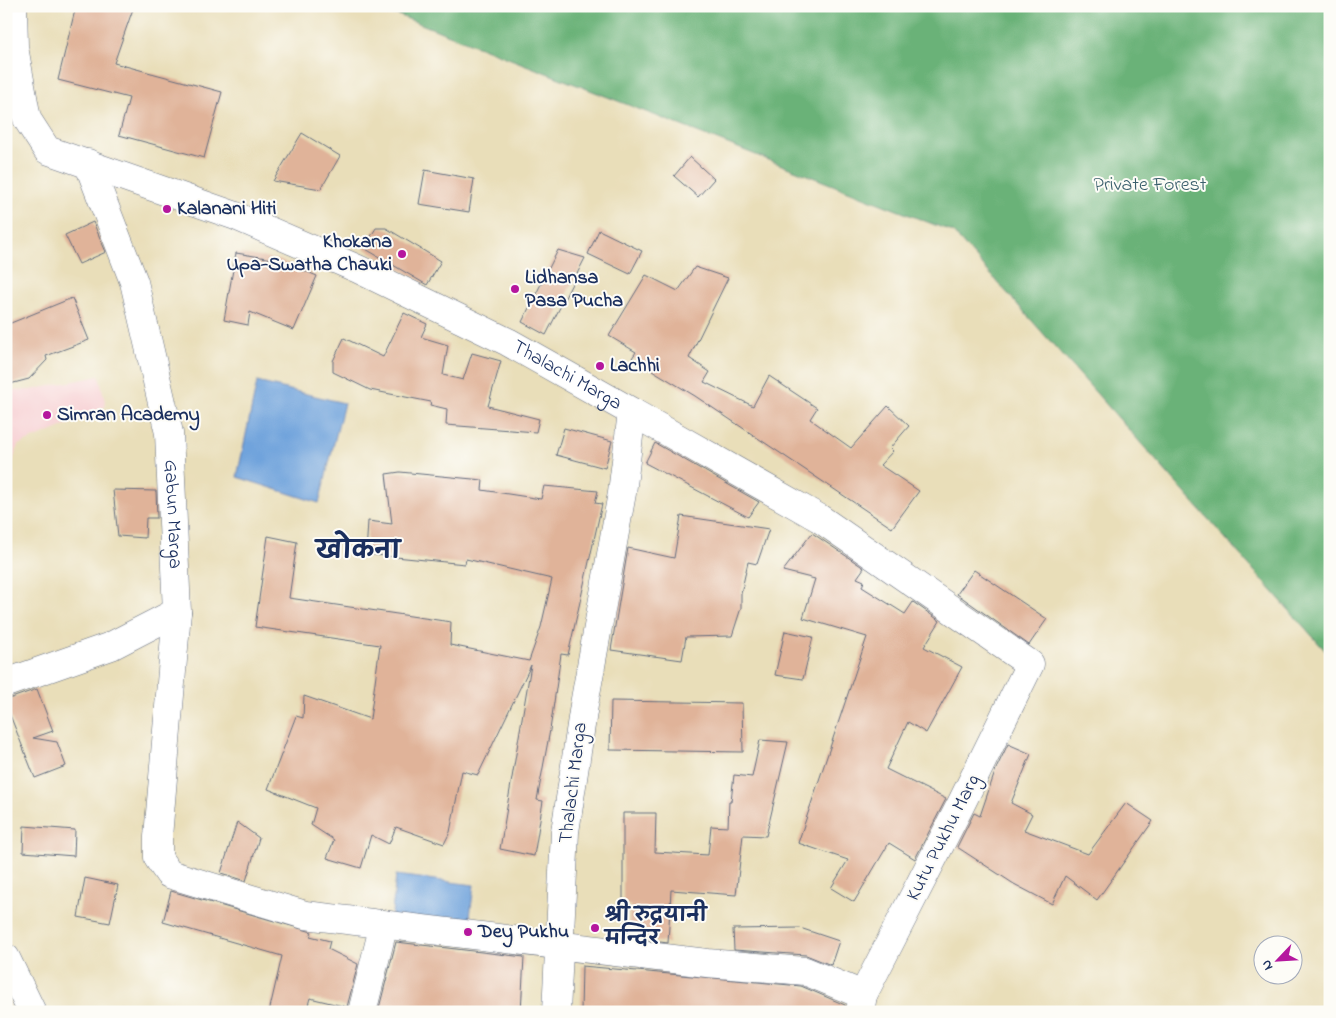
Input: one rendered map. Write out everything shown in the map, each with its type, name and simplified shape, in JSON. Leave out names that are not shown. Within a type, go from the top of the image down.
[{"type":"street","name":"Thalachi Marga","points":[[13,6],[14,47],[28,119],[47,150],[233,215],[358,269],[508,342],[632,412],[622,493],[584,705],[565,832],[556,1012]]},
{"type":"street","name":"Gabun Marga","points":[[88,163],[134,282],[168,433],[176,612],[158,837],[158,858],[169,874],[305,915],[384,924]]},
{"type":"street","name":"Kutu Pukhu Marg","points":[[632,412],[819,518],[1030,664],[861,1004]]},
{"type":"street","points":[[6,683],[111,646],[176,612]]},
{"type":"street","points":[[362,1012],[384,924],[707,964],[805,971],[861,1004]]},
{"type":"street","points":[[6,958],[32,1012]]},
{"type":"shaded area","name":"Simran Academy","points":[[99,376],[106,406],[67,425],[18,445],[11,467],[6,468],[6,391],[30,390]]},
{"type":"green space","name":"Private Forest","points":[[375,6],[1330,6],[1330,656],[953,232]]},
{"type":"water","points":[[257,382],[344,403],[319,503],[237,477]]},
{"type":"water","points":[[396,875],[474,885],[468,932],[391,922]]},
{"type":"building","points":[[76,6],[134,6],[114,63],[222,92],[204,158],[119,135],[129,98],[58,80]]},
{"type":"building","points":[[302,133],[340,156],[321,189],[273,181]]},
{"type":"building","points":[[690,157],[714,179],[698,197],[674,176]]},
{"type":"building","points":[[425,170],[474,179],[469,212],[419,204]]},
{"type":"building","points":[[93,222],[106,252],[79,264],[65,235]]},
{"type":"building","name":"Khokana Upa-Swatha Chauki","points":[[376,228],[386,228],[441,261],[427,285],[364,248]]},
{"type":"building","points":[[599,230],[642,251],[630,274],[588,254]]},
{"type":"building","points":[[558,250],[585,258],[546,335],[522,322]]},
{"type":"building","points":[[236,253],[279,260],[317,276],[294,330],[250,312],[248,325],[224,320]]},
{"type":"building","points":[[695,267],[728,278],[689,358],[710,372],[704,382],[753,406],[769,376],[817,408],[810,419],[851,448],[888,406],[909,426],[890,448],[893,451],[880,465],[919,491],[892,528],[695,396],[632,358],[636,352],[609,336],[646,275],[678,291]]},
{"type":"building","points":[[72,298],[89,340],[46,356],[47,360],[29,379],[6,385],[6,325]]},
{"type":"building","points":[[404,313],[427,324],[421,337],[448,345],[443,375],[463,380],[472,353],[501,361],[488,406],[539,419],[536,432],[446,425],[447,409],[430,405],[431,402],[370,390],[333,372],[333,361],[344,338],[383,357]]},
{"type":"building","points":[[564,428],[612,441],[605,468],[556,455]]},
{"type":"building","points":[[655,443],[759,502],[748,517],[645,463]]},
{"type":"building","points":[[400,472],[483,480],[482,490],[541,499],[544,486],[598,491],[595,503],[602,504],[568,655],[561,654],[537,800],[543,801],[534,856],[500,849],[531,665],[478,775],[462,771],[450,832],[444,844],[396,827],[389,844],[371,835],[361,868],[327,858],[334,840],[311,825],[316,808],[268,789],[296,716],[303,718],[304,696],[370,719],[380,645],[255,627],[268,536],[297,542],[289,598],[451,622],[450,645],[529,661],[541,627],[552,579],[466,559],[465,564],[366,554],[368,521],[392,524],[386,474]]},
{"type":"building","points":[[113,490],[156,491],[157,518],[146,518],[145,538],[118,536]]},
{"type":"building","points":[[681,516],[769,529],[757,564],[748,562],[741,593],[741,608],[732,636],[686,637],[682,660],[611,650],[628,548],[674,558]]},
{"type":"building","points":[[812,533],[864,568],[857,578],[864,581],[862,587],[905,614],[913,602],[940,621],[924,647],[962,667],[926,733],[908,722],[886,769],[946,799],[915,859],[889,843],[854,902],[831,888],[848,860],[798,843],[867,637],[803,618],[815,579],[783,571]]},
{"type":"building","points":[[974,570],[1047,619],[1029,645],[957,594]]},
{"type":"building","points":[[785,631],[813,637],[803,679],[775,675]]},
{"type":"building","points":[[37,689],[53,731],[33,738],[57,742],[66,766],[35,778],[6,705],[6,700]]},
{"type":"building","points":[[611,701],[742,703],[743,752],[610,750]]},
{"type":"building","points":[[760,740],[788,742],[766,836],[743,835],[736,895],[671,890],[668,943],[628,938],[630,905],[623,905],[623,813],[656,813],[655,852],[708,855],[711,826],[728,827],[729,801],[731,801],[734,775],[752,777]]},
{"type":"building","points":[[1008,744],[1031,754],[1011,803],[1032,814],[1024,830],[1088,854],[1126,803],[1153,821],[1097,900],[1065,876],[1052,904],[1014,884],[957,847],[974,813],[980,816],[996,769]]},
{"type":"building","points":[[237,822],[259,838],[246,881],[221,873]]},
{"type":"building","points":[[24,826],[75,830],[74,856],[23,852]]},
{"type":"building","points":[[85,878],[118,885],[110,923],[78,917]]},
{"type":"building","points":[[171,891],[312,932],[310,936],[330,941],[328,949],[358,964],[347,1007],[310,998],[306,1012],[269,1012],[282,956],[163,922]]},
{"type":"building","points":[[800,928],[839,941],[831,965],[806,955],[734,950],[733,929]]},
{"type":"building","points":[[396,942],[524,957],[521,1012],[378,1012]]},
{"type":"building","points":[[582,966],[801,986],[845,1005],[845,1012],[742,1012],[742,1010],[581,1012]]},
{"type":"place","name":"Kalanani Hiti","points":[[167,209]]},
{"type":"place","name":"Khokana Upa-Swatha Chauki","points":[[402,254]]},
{"type":"place","name":"Lidhansa Pasa Pucha","points":[[515,289]]},
{"type":"place","name":"Lachhi","points":[[600,366]]},
{"type":"place","name":"Simran Academy","points":[[47,415]]},
{"type":"place","name":"श्री रुद्रयानी मन्दिर","points":[[595,928]]},
{"type":"place","name":"Dey Pukhu","points":[[468,932]]},
{"type":"district","name":"खोकना","points":[[358,552]]}]
